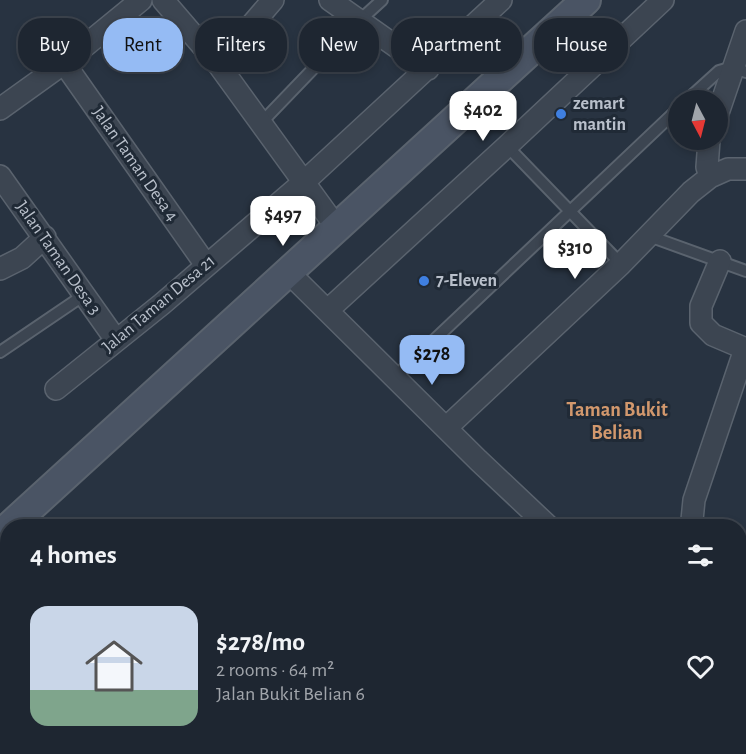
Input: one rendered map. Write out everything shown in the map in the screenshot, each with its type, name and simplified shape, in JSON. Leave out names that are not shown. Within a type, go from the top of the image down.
[{"type":"main road","points":[[19,519],[586,0]]},
{"type":"street","points":[[91,41],[141,0]]},
{"type":"street","points":[[163,0],[195,37]]},
{"type":"street","points":[[258,18],[273,0]]},
{"type":"street","points":[[330,0],[355,18]]},
{"type":"street","name":"Jalan Taman Desa 21","points":[[482,18],[501,0]]},
{"type":"street","points":[[328,310],[663,0]]},
{"type":"street","points":[[728,93],[739,70],[746,31]]},
{"type":"street","points":[[0,109],[51,72]]},
{"type":"street","name":"Jalan Taman Desa 4","points":[[70,72],[206,266]]},
{"type":"street","points":[[224,72],[337,228]]},
{"type":"street","name":"Jalan Taman Desa 21","points":[[56,389],[162,304],[425,72]]},
{"type":"street","points":[[708,150],[707,167],[710,177]]},
{"type":"street","points":[[446,428],[621,264],[691,192],[710,177],[728,169],[746,170]]},
{"type":"street","name":"Jalan Taman Desa 3","points":[[0,176],[116,340]]},
{"type":"street","points":[[0,269],[21,258],[45,237]]},
{"type":"street","points":[[693,519],[694,500],[746,349],[712,335],[701,323],[701,306],[720,261]]},
{"type":"street","points":[[289,273],[541,519]]},
{"type":"lane","points":[[362,18],[382,0]]},
{"type":"lane","points":[[698,90],[719,71],[739,70]]},
{"type":"lane","points":[[262,122],[310,72]]},
{"type":"lane","points":[[396,376],[668,118]]},
{"type":"lane","points":[[507,146],[621,264]]},
{"type":"lane","points":[[649,236],[746,271]]},
{"type":"lane","points":[[0,352],[84,295]]},
{"type":"place","name":"zemart mantin","points":[[561,114]]},
{"type":"place","name":"7-Eleven","points":[[424,281]]},
{"type":"district","name":"Taman Bukit Belian","points":[[617,422]]}]
